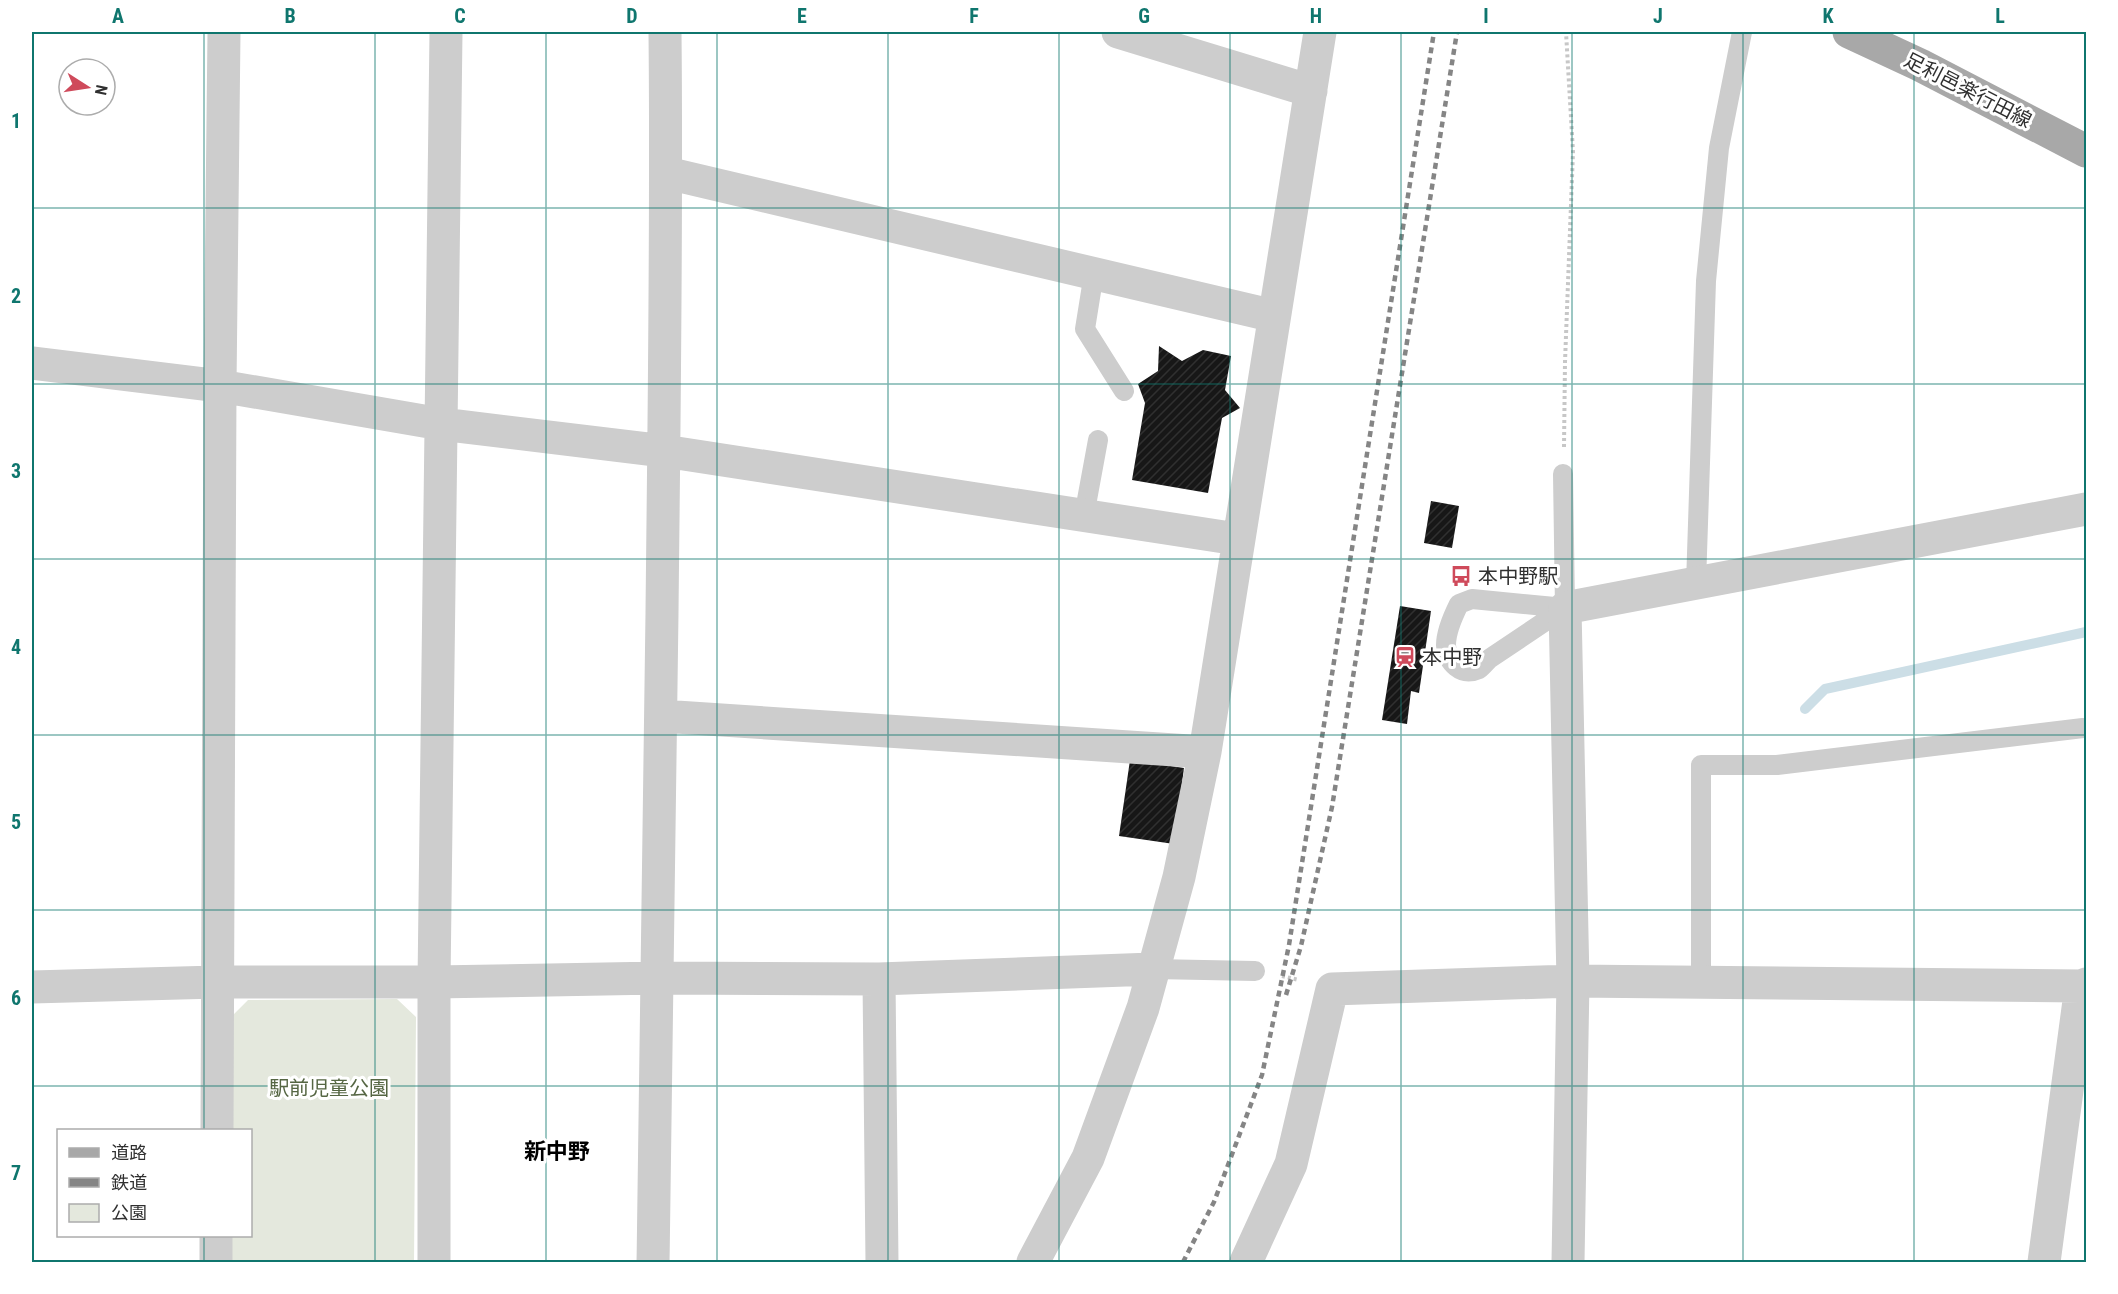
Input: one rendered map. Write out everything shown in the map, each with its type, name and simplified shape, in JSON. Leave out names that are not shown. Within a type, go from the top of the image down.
[{"type":"main road","name":"足利邑楽行田線","points":[[1849,32],[1920,65],[2086,151]]},
{"type":"street","points":[[217,1129],[224,32]]},
{"type":"street","points":[[434,1263],[434,982],[446,32]]},
{"type":"street","points":[[653,1263],[667,173],[665,32]]},
{"type":"street","points":[[1118,32],[1311,91]]},
{"type":"street","points":[[1033,1263],[1088,1158],[1143,1008],[1179,878],[1205,752],[1237,539],[1320,32]]},
{"type":"street","points":[[667,173],[1274,316]]},
{"type":"street","points":[[32,363],[220,386],[441,424],[664,451],[1237,539]]},
{"type":"street","points":[[1568,1263],[1573,981],[1565,608],[2086,509]]},
{"type":"street","points":[[661,716],[1205,752]]},
{"type":"street","points":[[32,987],[217,982],[434,982],[658,978],[879,979],[1153,969]]},
{"type":"street","points":[[879,979],[882,1263]]},
{"type":"street","points":[[1246,1263],[1291,1164],[1332,989],[1573,981],[2084,985],[2044,1263]]},
{"type":"street","points":[[216,1237],[216,1263]]},
{"type":"lane","points":[[1696,584],[1706,281],[1719,148],[1742,32]]},
{"type":"lane","points":[[1094,273],[1085,329],[1124,391]]},
{"type":"lane","points":[[1084,516],[1098,440]]},
{"type":"lane","points":[[1563,474],[1565,608]]},
{"type":"lane","points":[[1472,599],[1565,608],[1479,669],[1462,671],[1453,666],[1449,658],[1446,645],[1451,620],[1459,604],[1472,599]]},
{"type":"lane","points":[[1701,982],[1701,765],[1776,765],[2083,728]]},
{"type":"lane","points":[[1153,969],[1255,971]]},
{"type":"path","points":[[1563,474],[1564,362],[1573,152],[1566,32]]},
{"type":"path","points":[[1255,971],[1332,989]]},
{"type":"green space","name":"駅前児童公園","points":[[397,999],[416,1017],[414,1262],[230,1262],[231,1237],[252,1237],[252,1129],[232,1129],[233,1015],[248,1000]]},
{"type":"building","points":[[1159,346],[1182,361],[1203,350],[1231,356],[1225,390],[1240,408],[1222,418],[1208,493],[1132,480],[1145,403],[1138,384],[1158,371]]},
{"type":"building","points":[[1431,501],[1459,506],[1452,548],[1424,543]]},
{"type":"building","points":[[1400,606],[1431,611],[1419,693],[1411,691],[1407,724],[1382,720]]},
{"type":"building","points":[[1130,760],[1184,768],[1174,844],[1119,836]]},
{"type":"waterway","points":[[1805,709],[1825,689],[2086,632]]},
{"type":"railway","points":[[1183,1262],[1214,1202],[1262,1075],[1289,945],[1434,32]]},
{"type":"railway","points":[[1286,995],[1301,946],[1332,807],[1457,32]]},
{"type":"place","name":"本中野駅","points":[[1461,576]]},
{"type":"place","name":"本中野","points":[[1405,657]]},
{"type":"district","name":"新中野","points":[[557,1151]]}]
